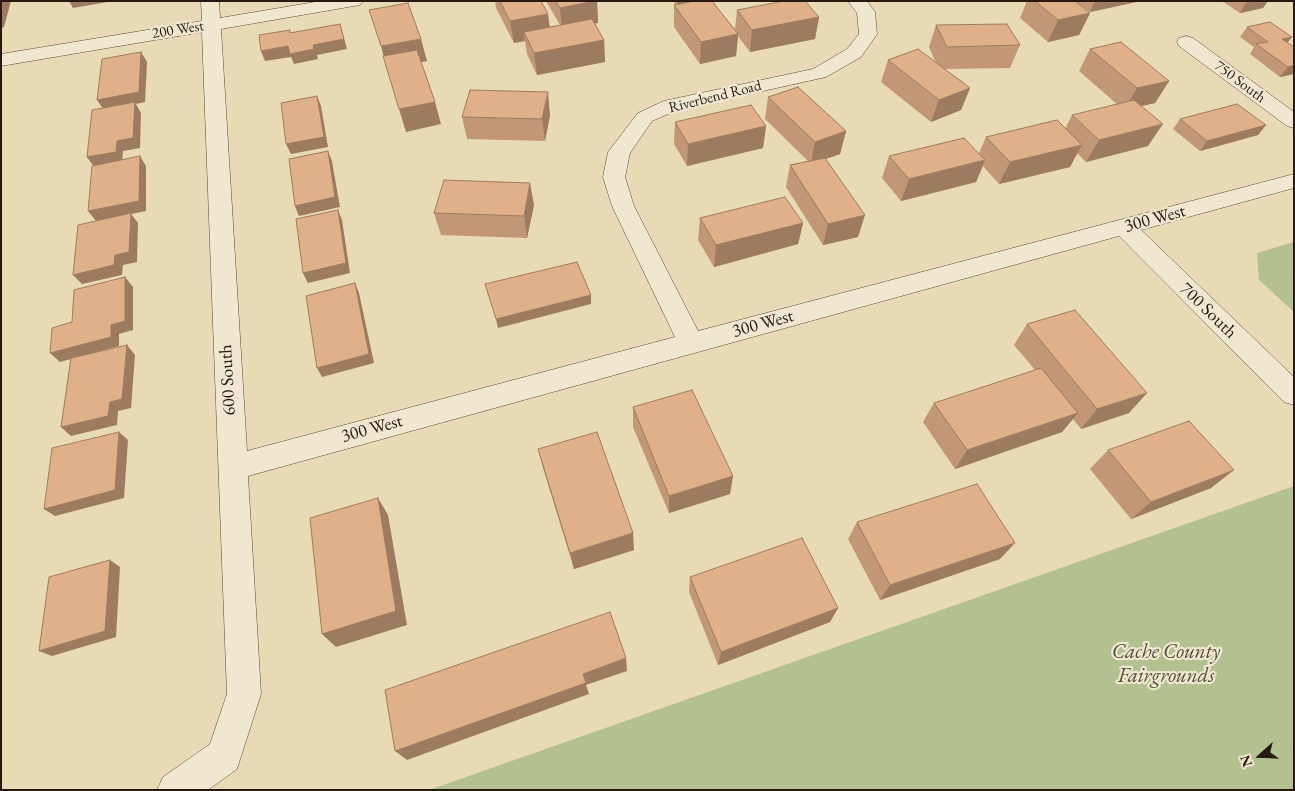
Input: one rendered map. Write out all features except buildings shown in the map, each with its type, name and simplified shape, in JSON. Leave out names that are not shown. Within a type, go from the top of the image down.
[{"type":"street","name":"600 South","points":[[176,790],[224,756],[244,694],[210,1]]},
{"type":"street","name":"200 West","points":[[1,60],[354,1]]},
{"type":"street","name":"Riverbend Road","points":[[692,343],[623,206],[614,177],[619,152],[645,118],[671,105],[819,73],[854,53],[868,34],[866,12],[857,1]]},
{"type":"street","name":"750 South","points":[[1186,42],[1294,122]]},
{"type":"street","name":"300 West","points":[[233,467],[1294,181]]},
{"type":"street","name":"700 South","points":[[1123,227],[1294,394]]},
{"type":"green space","points":[[1294,242],[1294,312],[1259,280],[1257,253]]},
{"type":"green space","name":"Cache County Fairgrounds","points":[[1294,486],[1294,790],[429,790]]}]
